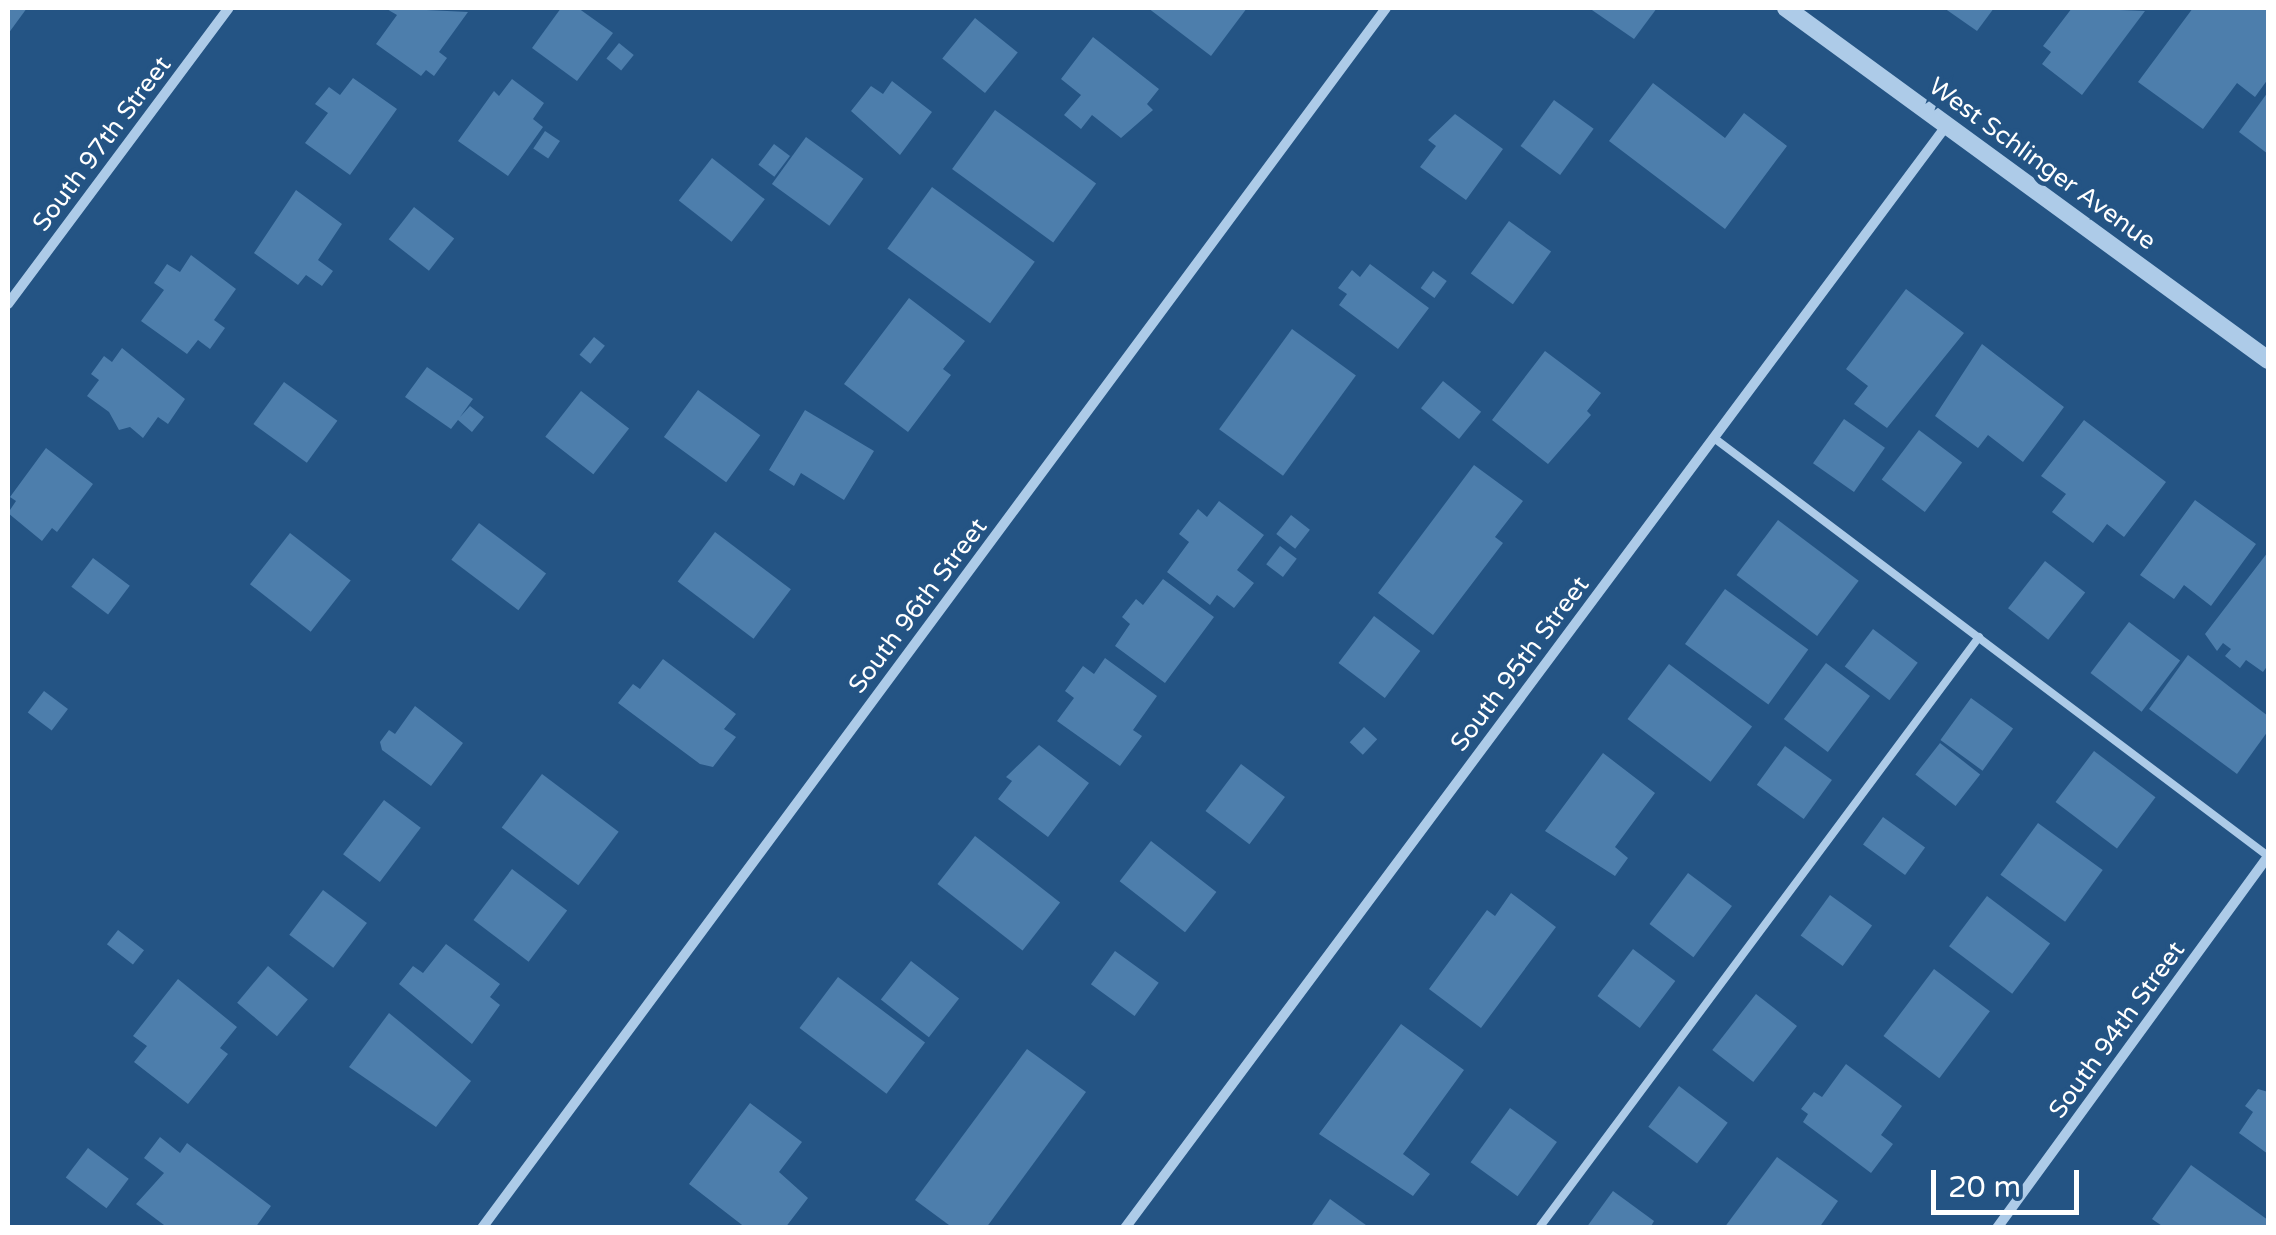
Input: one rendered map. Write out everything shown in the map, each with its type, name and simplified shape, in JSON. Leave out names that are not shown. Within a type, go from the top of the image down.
[{"type":"street","name":"South 97th Street","points":[[8,304],[229,8]]},
{"type":"street","name":"South 96th Street","points":[[482,1228],[1386,8]]},
{"type":"street","name":"West Schlinger Avenue","points":[[1786,8],[2268,360]]},
{"type":"street","name":"South 95th Street","points":[[1125,1228],[1947,125]]},
{"type":"street","name":"South 94th Street","points":[[1997,1228],[2268,856]]},
{"type":"lane","points":[[1714,438],[2268,856]]},
{"type":"lane","points":[[1539,1228],[1978,637]]},
{"type":"building","points":[[8,8],[27,8],[8,34]]},
{"type":"building","points":[[385,8],[468,12],[439,52],[447,58],[434,76],[426,70],[421,76],[376,44],[397,15]]},
{"type":"building","points":[[561,8],[578,8],[613,33],[577,81],[532,48]]},
{"type":"building","points":[[1148,8],[1247,8],[1211,56]]},
{"type":"building","points":[[1589,8],[1657,8],[1634,39]]},
{"type":"building","points":[[1944,8],[1994,8],[1977,31]]},
{"type":"building","points":[[2072,8],[2145,11],[2082,95],[2042,64],[2051,52],[2043,46]]},
{"type":"building","points":[[2193,8],[2268,8],[2268,79],[2255,97],[2237,83],[2203,129],[2138,82]]},
{"type":"building","points":[[975,18],[1018,53],[985,93],[942,58]]},
{"type":"building","points":[[1093,37],[1159,89],[1147,104],[1153,110],[1121,138],[1092,115],[1081,129],[1064,115],[1081,95],[1061,79]]},
{"type":"building","points":[[619,43],[634,55],[621,71],[606,59]]},
{"type":"building","points":[[353,78],[397,109],[350,175],[305,143],[328,113],[315,104],[329,87],[340,95]]},
{"type":"building","points":[[512,79],[544,103],[533,119],[543,127],[508,176],[458,141],[494,91],[499,96]]},
{"type":"building","points":[[892,81],[932,112],[900,155],[851,111],[871,86],[883,94]]},
{"type":"building","points":[[1653,83],[1725,138],[1744,113],[1787,146],[1725,229],[1609,141]]},
{"type":"building","points":[[2268,92],[2268,154],[2239,132]]},
{"type":"building","points":[[1554,100],[1594,129],[1560,175],[1520,146]]},
{"type":"building","points":[[995,110],[1096,183],[1053,243],[952,169]]},
{"type":"building","points":[[1455,114],[1503,149],[1466,200],[1420,167],[1436,146],[1428,140]]},
{"type":"building","points":[[545,131],[560,141],[548,158],[533,148]]},
{"type":"building","points":[[806,137],[863,179],[829,226],[772,184]]},
{"type":"building","points":[[774,144],[790,156],[774,177],[758,165]]},
{"type":"building","points":[[712,158],[765,199],[732,242],[679,201]]},
{"type":"building","points":[[932,187],[1035,262],[990,323],[887,248]]},
{"type":"building","points":[[296,190],[342,224],[318,260],[333,271],[322,286],[306,275],[298,285],[254,253]]},
{"type":"building","points":[[414,207],[454,238],[429,271],[389,239]]},
{"type":"building","points":[[1509,221],[1551,252],[1513,304],[1471,274]]},
{"type":"building","points":[[191,255],[236,289],[214,320],[225,328],[210,349],[198,340],[187,354],[141,321],[164,290],[154,283],[167,264],[180,272]]},
{"type":"building","points":[[1370,264],[1429,308],[1398,349],[1339,305],[1347,294],[1338,288],[1352,270],[1360,277]]},
{"type":"building","points":[[1433,271],[1447,281],[1434,298],[1421,288]]},
{"type":"building","points":[[1906,289],[1964,333],[1887,428],[1854,404],[1868,386],[1846,369]]},
{"type":"building","points":[[909,298],[965,341],[943,369],[951,375],[908,432],[844,384]]},
{"type":"building","points":[[1292,329],[1356,375],[1283,476],[1219,429]]},
{"type":"building","points":[[594,337],[605,346],[590,364],[580,355]]},
{"type":"building","points":[[1982,344],[2064,407],[2023,462],[1988,435],[1978,448],[1935,416]]},
{"type":"building","points":[[122,348],[185,399],[168,424],[158,417],[143,438],[130,427],[119,430],[109,412],[87,396],[99,380],[91,374],[104,356],[112,362]]},
{"type":"building","points":[[1545,351],[1601,393],[1587,411],[1591,415],[1548,464],[1492,420]]},
{"type":"building","points":[[427,367],[473,399],[460,417],[470,406],[484,417],[472,432],[458,420],[451,429],[405,397]]},
{"type":"building","points":[[1443,381],[1481,412],[1459,439],[1421,408]]},
{"type":"building","points":[[284,382],[337,421],[307,463],[253,424]]},
{"type":"building","points":[[698,390],[760,435],[726,482],[664,437]]},
{"type":"building","points":[[581,391],[629,429],[593,474],[545,437]]},
{"type":"building","points":[[805,410],[874,451],[844,500],[801,473],[794,486],[769,470]]},
{"type":"building","points":[[1844,419],[1885,448],[1854,492],[1813,463]]},
{"type":"building","points":[[2084,420],[2166,482],[2124,537],[2107,524],[2093,543],[2052,512],[2066,494],[2041,476]]},
{"type":"building","points":[[1919,430],[1962,462],[1925,512],[1882,480]]},
{"type":"building","points":[[46,448],[93,484],[57,532],[52,528],[42,541],[8,513],[16,501],[10,497]]},
{"type":"building","points":[[1474,465],[1523,501],[1495,537],[1503,543],[1433,635],[1378,593]]},
{"type":"building","points":[[2195,500],[2256,544],[2211,606],[2184,585],[2174,599],[2140,575]]},
{"type":"building","points":[[1219,501],[1264,535],[1237,570],[1254,583],[1234,608],[1217,595],[1210,605],[1167,572],[1189,542],[1179,534],[1198,509],[1207,517]]},
{"type":"building","points":[[1291,515],[1310,530],[1295,549],[1276,534]]},
{"type":"building","points":[[1778,520],[1859,581],[1817,636],[1736,575]]},
{"type":"building","points":[[479,523],[546,574],[518,610],[451,560]]},
{"type":"building","points":[[715,532],[791,589],[754,639],[678,582]]},
{"type":"building","points":[[290,533],[351,580],[311,632],[250,584]]},
{"type":"building","points":[[1280,546],[1297,559],[1283,577],[1266,564]]},
{"type":"building","points":[[2268,552],[2268,665],[2263,672],[2246,660],[2240,668],[2225,656],[2231,649],[2223,643],[2217,651],[2205,634]]},
{"type":"building","points":[[93,558],[130,586],[108,614],[71,587]]},
{"type":"building","points":[[2045,561],[2085,592],[2048,640],[2008,608]]},
{"type":"building","points":[[1163,579],[1214,617],[1165,683],[1115,646],[1130,624],[1122,617],[1136,599],[1143,605]]},
{"type":"building","points":[[1725,589],[1808,650],[1768,705],[1685,644]]},
{"type":"building","points":[[1374,616],[1420,651],[1385,698],[1338,663]]},
{"type":"building","points":[[2129,622],[2180,661],[2142,712],[2090,673]]},
{"type":"building","points":[[1873,629],[1918,663],[1889,700],[1845,667]]},
{"type":"building","points":[[2188,655],[2268,716],[2268,731],[2237,774],[2149,709]]},
{"type":"building","points":[[1105,658],[1157,696],[1133,730],[1142,736],[1120,766],[1057,721],[1074,698],[1065,691],[1083,666],[1094,674]]},
{"type":"building","points":[[663,659],[736,714],[724,729],[736,737],[713,767],[700,764],[618,703],[633,684],[640,689]]},
{"type":"building","points":[[1826,663],[1870,696],[1828,752],[1784,719]]},
{"type":"building","points":[[1669,664],[1752,727],[1711,782],[1627,719]]},
{"type":"building","points":[[44,691],[68,709],[52,731],[28,713]]},
{"type":"building","points":[[1971,698],[2013,729],[1983,771],[1940,740]]},
{"type":"building","points":[[415,706],[463,743],[431,786],[382,750],[380,742],[389,730],[395,734]]},
{"type":"building","points":[[1364,727],[1377,739],[1363,755],[1350,742]]},
{"type":"building","points":[[1940,743],[1980,774],[1956,806],[1915,775]]},
{"type":"building","points":[[1039,745],[1089,783],[1048,837],[998,799],[1012,781],[1006,777]]},
{"type":"building","points":[[1785,746],[1832,780],[1804,819],[1757,785]]},
{"type":"building","points":[[2094,751],[2155,797],[2117,848],[2055,802]]},
{"type":"building","points":[[1603,753],[1655,793],[1615,847],[1628,858],[1615,876],[1545,831]]},
{"type":"building","points":[[1241,764],[1285,797],[1249,844],[1205,811]]},
{"type":"building","points":[[542,774],[619,832],[578,885],[502,828]]},
{"type":"building","points":[[384,800],[421,828],[380,882],[343,854]]},
{"type":"building","points":[[1883,817],[1925,848],[1905,875],[1863,845]]},
{"type":"building","points":[[2038,823],[2103,870],[2065,922],[2000,875]]},
{"type":"building","points":[[975,836],[1060,902],[1023,951],[937,884]]},
{"type":"building","points":[[1151,841],[1216,892],[1185,932],[1120,881]]},
{"type":"building","points":[[512,869],[567,911],[529,962],[473,920]]},
{"type":"building","points":[[1688,873],[1732,906],[1693,957],[1649,924]]},
{"type":"building","points":[[323,890],[367,923],[333,968],[289,935]]},
{"type":"building","points":[[1511,893],[1556,927],[1481,1028],[1429,989],[1487,910],[1495,916]]},
{"type":"building","points":[[1830,895],[1872,926],[1843,966],[1801,935]]},
{"type":"building","points":[[1987,896],[2050,944],[2012,994],[1949,946]]},
{"type":"building","points":[[118,930],[144,950],[133,965],[107,944]]},
{"type":"building","points":[[446,944],[500,984],[490,997],[500,1005],[472,1044],[399,984],[413,966],[423,973]]},
{"type":"building","points":[[1633,949],[1675,981],[1640,1028],[1597,996]]},
{"type":"building","points":[[1115,951],[1159,983],[1135,1016],[1091,984]]},
{"type":"building","points":[[911,961],[959,999],[929,1037],[881,1000]]},
{"type":"building","points":[[268,966],[308,999],[277,1036],[237,1003]]},
{"type":"building","points":[[1934,969],[1990,1011],[1939,1078],[1883,1036]]},
{"type":"building","points":[[838,977],[925,1043],[887,1094],[799,1028]]},
{"type":"building","points":[[178,979],[237,1027],[220,1048],[228,1054],[188,1104],[134,1062],[147,1046],[133,1036]]},
{"type":"building","points":[[1756,994],[1797,1026],[1753,1082],[1712,1050]]},
{"type":"building","points":[[389,1013],[471,1081],[436,1127],[349,1067]]},
{"type":"building","points":[[1401,1024],[1464,1070],[1403,1154],[1430,1174],[1413,1196],[1319,1134]]},
{"type":"building","points":[[1027,1049],[1086,1092],[986,1228],[953,1228],[915,1200]]},
{"type":"building","points":[[1846,1064],[1902,1106],[1881,1135],[1893,1144],[1871,1173],[1803,1122],[1808,1114],[1801,1109],[1814,1092],[1822,1097]]},
{"type":"building","points":[[1679,1086],[1728,1123],[1697,1163],[1648,1127]]},
{"type":"building","points":[[2258,1089],[2268,1092],[2268,1154],[2239,1133],[2253,1112],[2245,1106]]},
{"type":"building","points":[[750,1103],[802,1142],[779,1172],[808,1198],[785,1228],[746,1228],[689,1184]]},
{"type":"building","points":[[1510,1108],[1557,1142],[1518,1196],[1471,1162]]},
{"type":"building","points":[[160,1137],[180,1153],[187,1143],[271,1206],[255,1228],[168,1228],[136,1204],[164,1173],[144,1158]]},
{"type":"building","points":[[88,1148],[129,1179],[106,1208],[66,1178]]},
{"type":"building","points":[[1777,1157],[1838,1201],[1819,1228],[1724,1228]]},
{"type":"building","points":[[2191,1165],[2268,1220],[2265,1228],[2165,1228],[2152,1219]]},
{"type":"building","points":[[1613,1191],[1654,1221],[1650,1228],[1586,1228]]},
{"type":"building","points":[[1330,1199],[1370,1228],[1310,1228]]}]
